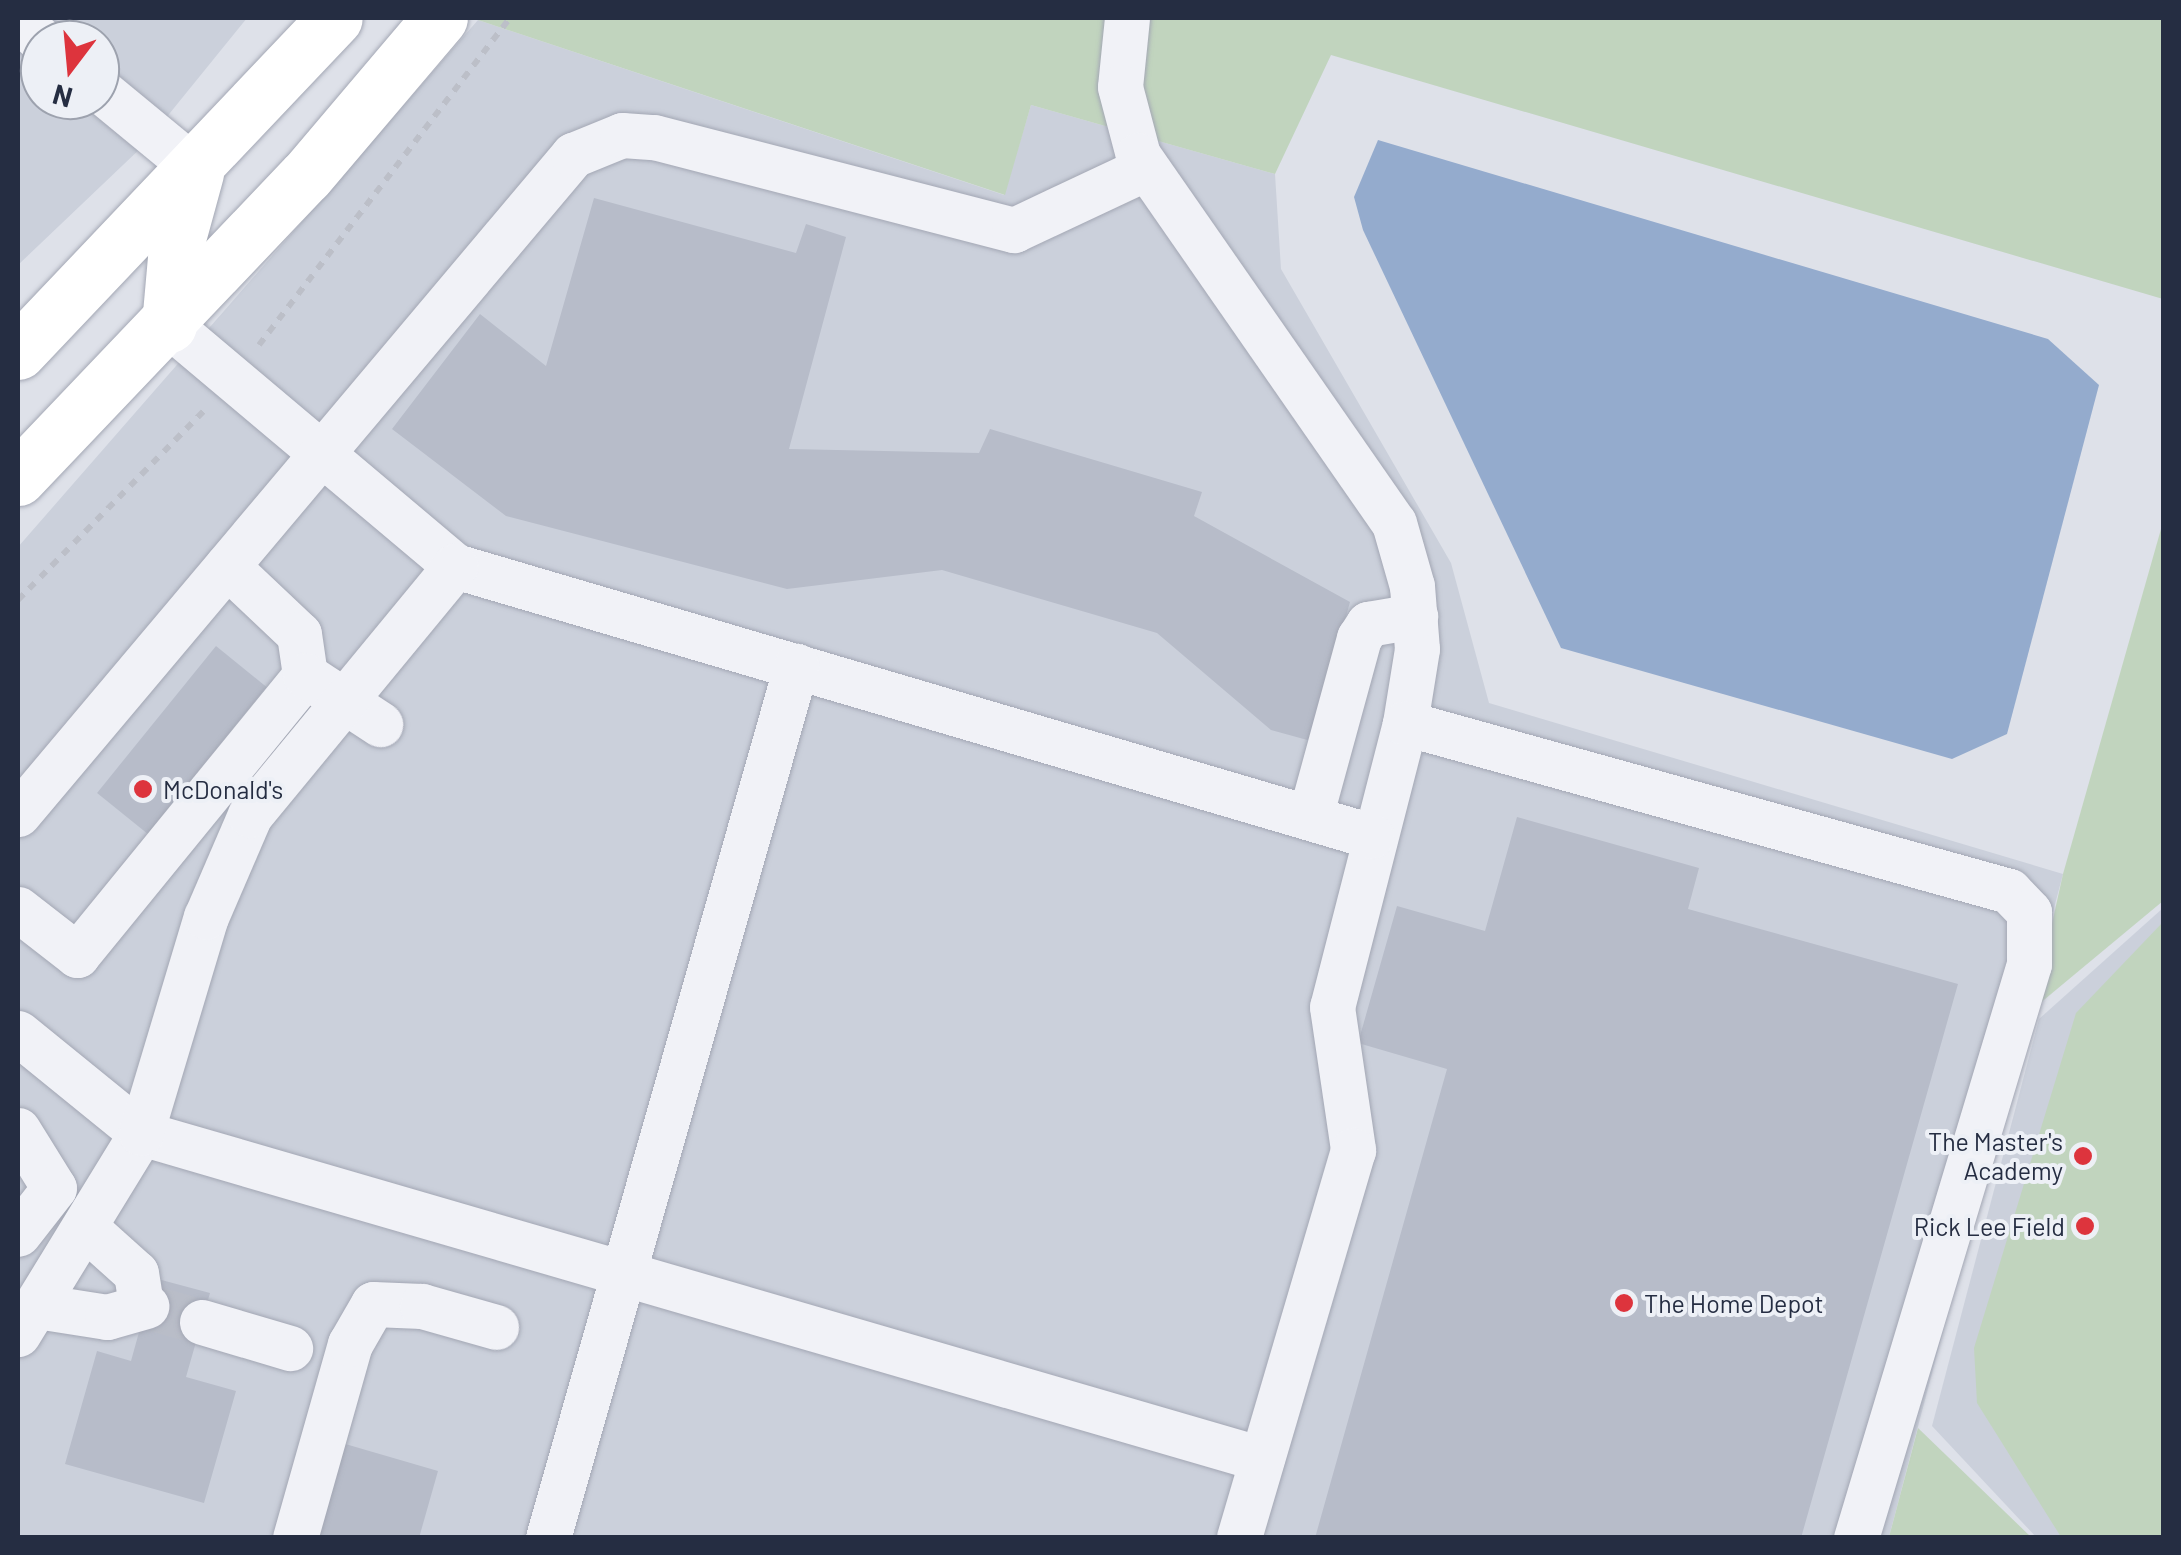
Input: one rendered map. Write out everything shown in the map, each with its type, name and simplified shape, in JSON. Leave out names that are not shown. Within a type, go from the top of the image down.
[{"type":"main road","points":[[18,352],[197,170],[334,18]]},
{"type":"main road","points":[[18,478],[168,326],[440,18]]},
{"type":"main road","points":[[168,326],[176,246],[197,170]]},
{"type":"lane","points":[[1127,18],[1120,86],[1146,168],[1394,523],[1414,616],[1405,723],[1371,836],[1332,1008],[1352,1150],[1239,1538]]},
{"type":"lane","points":[[120,106],[197,170]]},
{"type":"lane","points":[[18,814],[540,190],[600,141],[654,137],[1014,230],[1146,168]]},
{"type":"lane","points":[[168,326],[455,566],[1371,836]]},
{"type":"lane","points":[[227,566],[299,634],[305,675],[362,715]]},
{"type":"lane","points":[[27,1320],[88,1230],[140,1133],[206,917],[250,816],[362,715],[455,566]]},
{"type":"lane","points":[[1310,817],[1359,638],[1368,624],[1414,616]]},
{"type":"lane","points":[[548,1538],[796,666]]},
{"type":"lane","points":[[18,909],[77,955],[305,675]]},
{"type":"lane","points":[[1405,723],[2009,891],[2029,912],[2029,964],[1856,1538]]},
{"type":"lane","points":[[18,1034],[140,1133],[1262,1459]]},
{"type":"lane","points":[[18,1130],[54,1188],[18,1234]]},
{"type":"lane","points":[[27,1320],[108,1317],[144,1305],[136,1273],[88,1230]]},
{"type":"lane","points":[[295,1538],[350,1344],[373,1304],[422,1306],[496,1327]]},
{"type":"lane","points":[[202,1322],[290,1348]]},
{"type":"path","points":[[249,357],[510,18]]},
{"type":"path","points":[[18,600],[208,407]]},
{"type":"shaded area","points":[[18,18],[247,18],[144,145],[18,265]]},
{"type":"shaded area","points":[[478,20],[1004,195],[1031,105],[1275,174],[1281,269],[1451,563],[1489,703],[2063,874],[1889,1537],[18,1537],[18,547]]},
{"type":"shaded area","name":"Rick Lee Field","points":[[2163,908],[2163,1537],[2036,1537],[1932,1426],[2039,1019]]},
{"type":"green space","points":[[2163,18],[2163,299],[1331,55],[1275,174],[1031,105],[1005,195],[478,20]]},
{"type":"green space","points":[[2163,522],[2163,901],[2033,1009],[2063,874]]},
{"type":"green space","name":"Rick Lee Field","points":[[2163,922],[2163,1537],[2061,1537],[1977,1403],[1974,1348],[2076,1013]]},
{"type":"green space","points":[[1918,1428],[2031,1537],[1889,1537]]},
{"type":"water","points":[[1378,140],[2048,339],[2099,385],[2007,734],[1952,759],[1561,648],[1363,230],[1354,197]]},
{"type":"building","points":[[594,198],[796,253],[806,224],[846,237],[789,449],[979,453],[990,429],[1202,492],[1194,516],[1350,602],[1311,741],[1271,730],[1157,633],[942,570],[787,589],[506,516],[392,429],[480,314],[546,366]]},
{"type":"building","points":[[216,646],[267,687],[148,834],[97,793]]},
{"type":"building","name":"The Home Depot","points":[[1517,817],[1699,868],[1688,909],[1958,984],[1801,1538],[1315,1538],[1447,1069],[1358,1043],[1397,906],[1485,931]]},
{"type":"building","points":[[154,1278],[210,1293],[186,1377],[236,1391],[204,1503],[65,1464],[97,1351],[131,1361]]},
{"type":"building","points":[[335,1441],[438,1471],[419,1538],[307,1538]]},
{"type":"tunnel","points":[[146,1306],[202,1322]]},
{"type":"place","name":"McDonald's","points":[[143,789]]},
{"type":"place","name":"The Master's Academy","points":[[2083,1156]]},
{"type":"place","name":"Rick Lee Field","points":[[2085,1226]]},
{"type":"place","name":"The Home Depot","points":[[1624,1303]]}]
